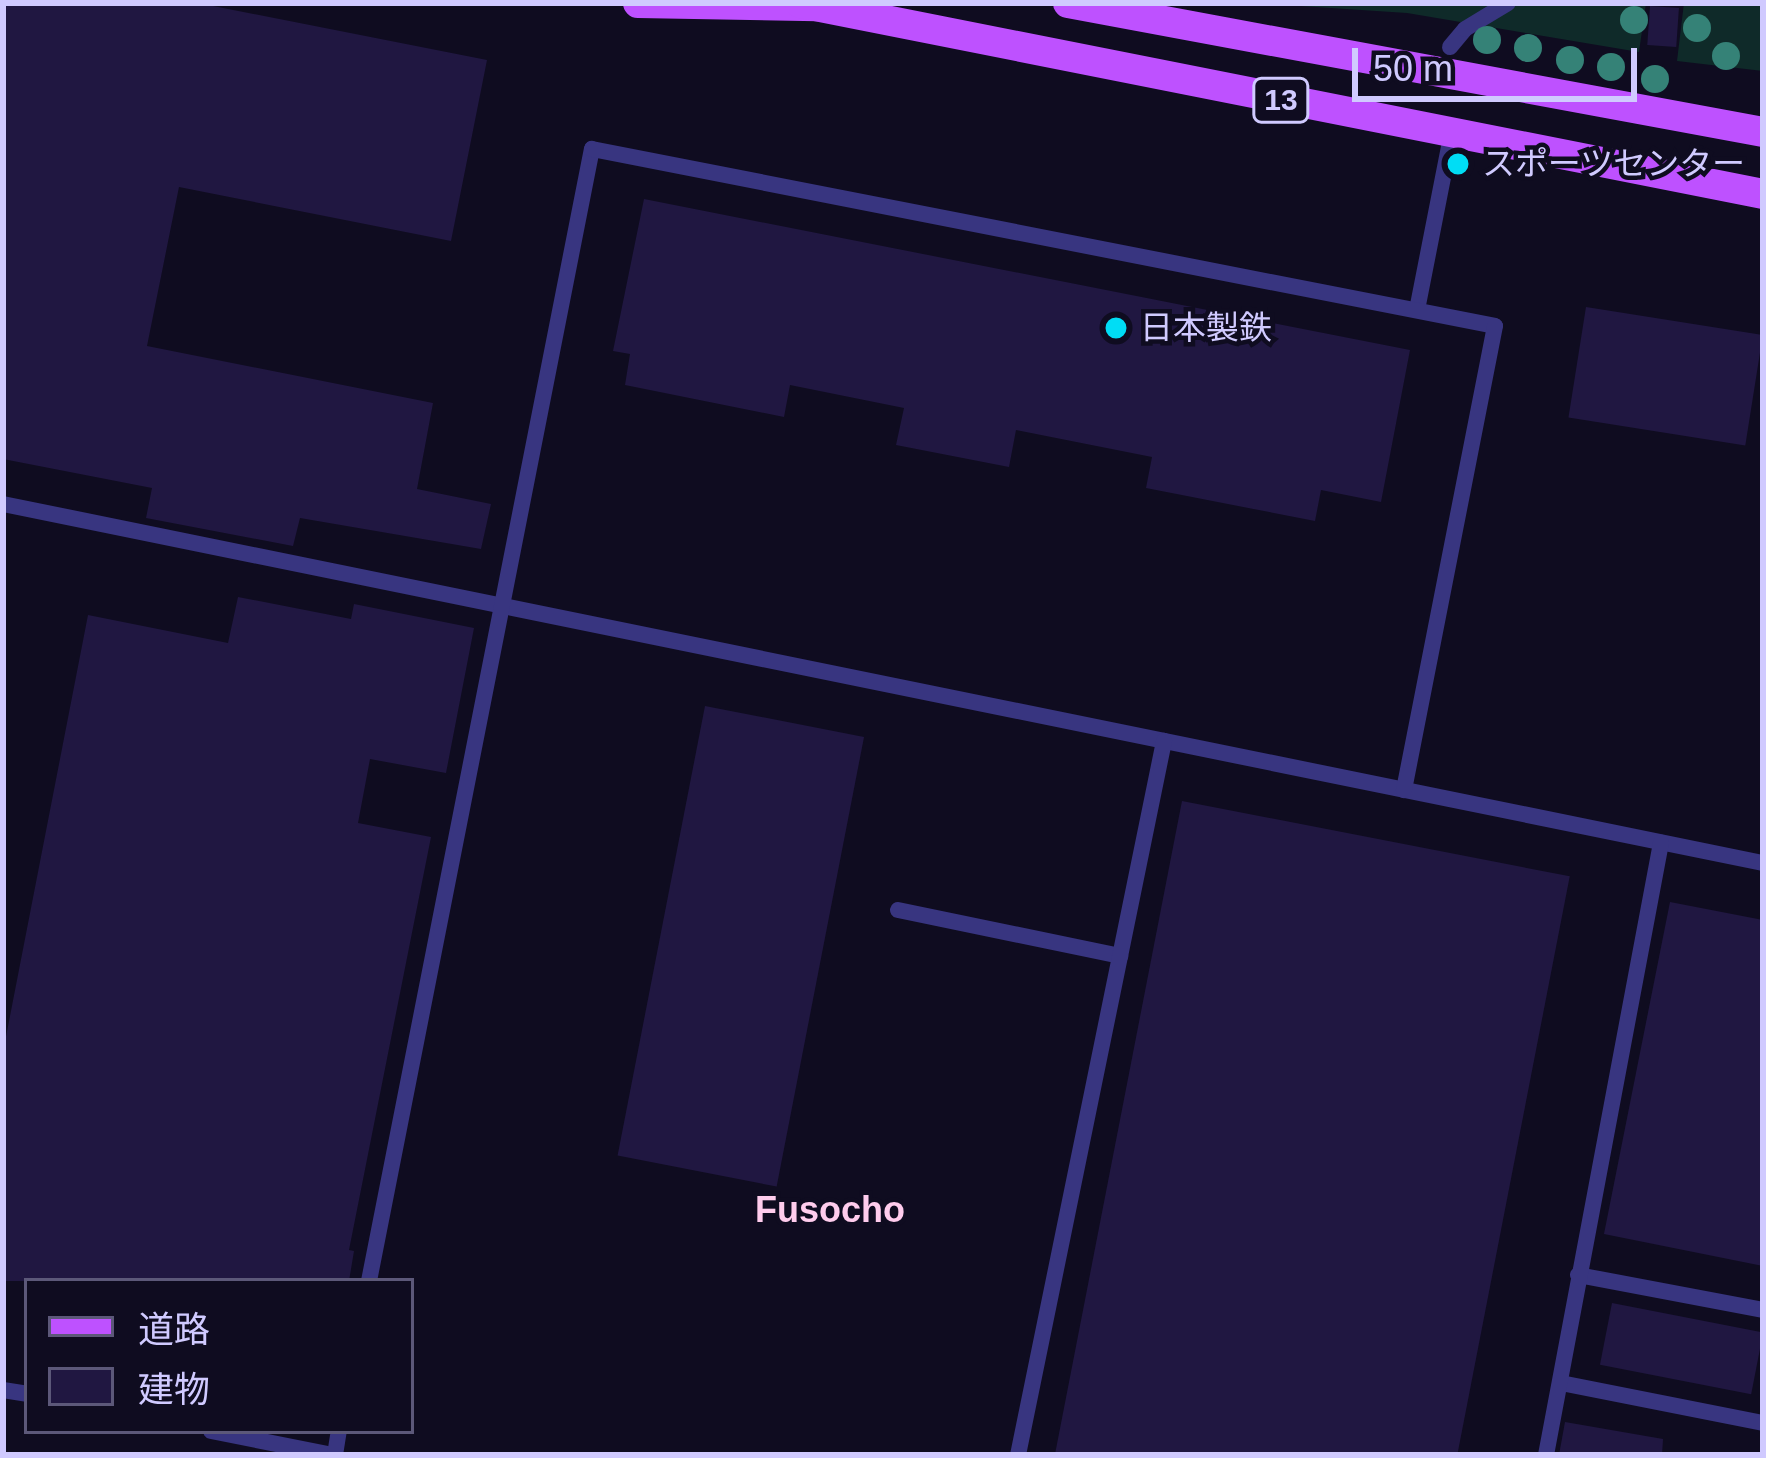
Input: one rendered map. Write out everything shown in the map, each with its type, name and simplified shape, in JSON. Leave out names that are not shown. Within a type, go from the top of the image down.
[{"type":"main road","points":[[638,3],[809,5]]},
{"type":"main road","name":"13","points":[[1069,3],[1763,132]]},
{"type":"main road","name":"13","points":[[809,5],[1763,194]]},
{"type":"lane","points":[[1450,47],[1465,29],[1508,3]]},
{"type":"lane","points":[[1417,310],[1452,132]]},
{"type":"lane","points":[[370,1278],[592,148],[1495,326],[1404,790]]},
{"type":"lane","points":[[3,504],[1763,863]]},
{"type":"lane","points":[[1018,1455],[1164,741]]},
{"type":"lane","points":[[1546,1455],[1661,843]]},
{"type":"lane","points":[[898,910],[1120,956]]},
{"type":"lane","points":[[1578,1275],[1763,1310]]},
{"type":"lane","points":[[1561,1383],[1763,1423]]},
{"type":"lane","points":[[227,1434],[333,1455]]},
{"type":"green space","points":[[1254,3],[1646,3],[1639,52],[1407,13]]},
{"type":"green space","points":[[1684,3],[1763,3],[1763,71],[1677,61]]},
{"type":"building","points":[[3,3],[198,3],[487,60],[451,241],[179,187],[147,346],[433,403],[417,489],[491,504],[481,549],[300,518],[293,546],[146,518],[152,488],[3,459]]},
{"type":"building","points":[[1650,6],[1679,8],[1676,47],[1647,45]]},
{"type":"building","points":[[644,199],[1410,350],[1381,502],[1321,490],[1315,521],[1146,488],[1152,457],[1016,430],[1009,467],[896,445],[904,408],[790,385],[784,417],[625,385],[630,354],[613,351]]},
{"type":"building","points":[[1586,307],[1763,335],[1745,446],[1568,418]]},
{"type":"building","points":[[238,597],[351,619],[354,604],[474,628],[446,773],[370,759],[358,823],[431,837],[349,1250],[354,1251],[350,1278],[3,1281],[3,1052],[88,615],[228,643]]},
{"type":"building","points":[[705,706],[864,737],[777,1186],[618,1156]]},
{"type":"building","points":[[1182,801],[1570,876],[1457,1455],[1055,1455]]},
{"type":"building","points":[[1670,902],[1763,920],[1763,1266],[1604,1234]]},
{"type":"building","points":[[1612,1303],[1763,1332],[1751,1394],[1600,1365]]},
{"type":"building","points":[[1565,1422],[1663,1439],[1662,1455],[1559,1455]]},
{"type":"place","name":"スポーツセンター","points":[[1458,164]]},
{"type":"place","name":"日本製鉄","points":[[1116,328]]},
{"type":"district","name":"Fusocho","points":[[830,1210]]}]
